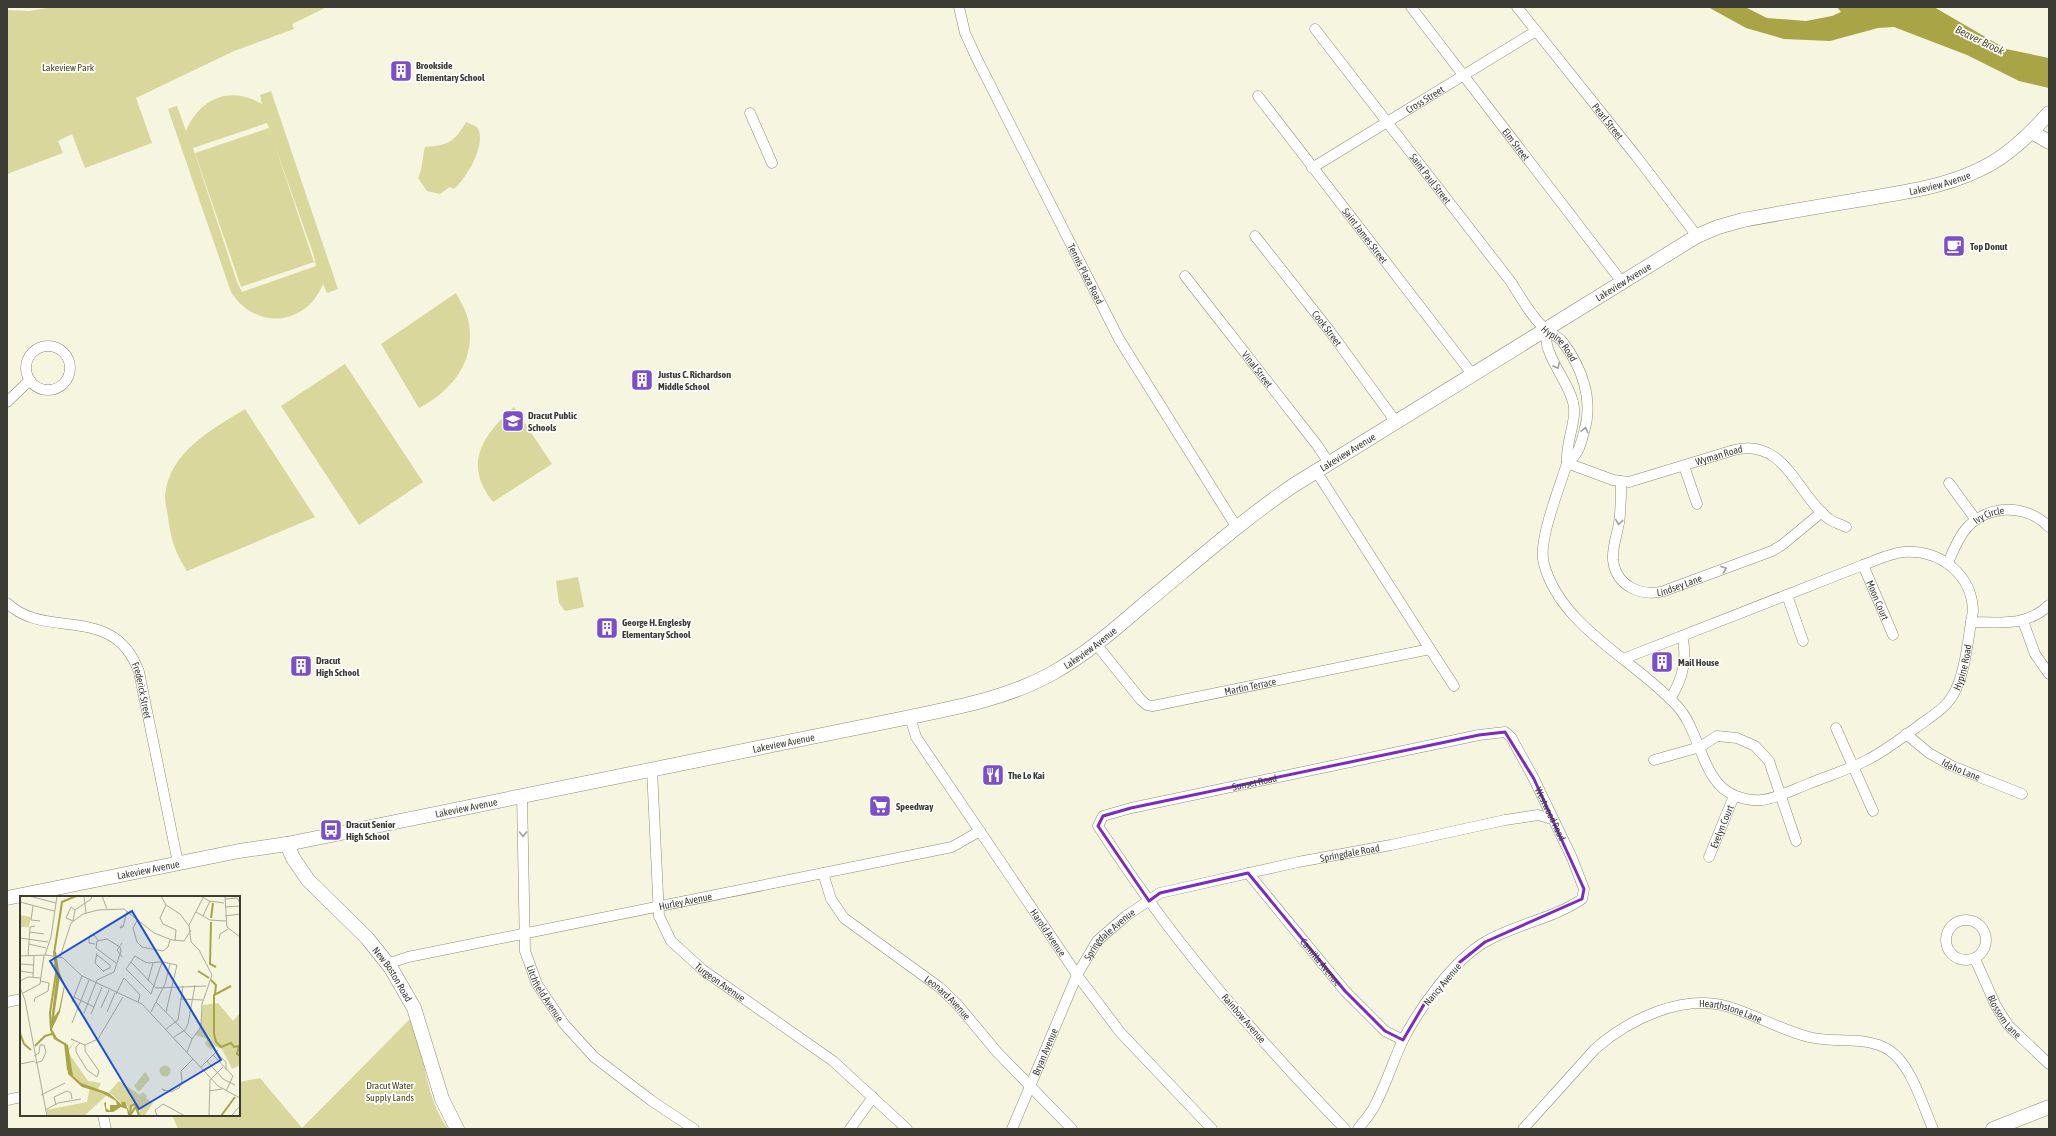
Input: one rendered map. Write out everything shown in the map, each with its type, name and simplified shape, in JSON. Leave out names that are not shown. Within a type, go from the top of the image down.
[{"type":"main road","name":"Lakeview Avenue","points":[[27,896],[57,893],[178,864],[287,844],[910,717],[972,704],[1010,692],[1062,667],[1096,644],[1279,495],[1472,374],[1697,236],[1718,227],[1743,220],[1920,190],[1944,184],[1991,164],[2008,153],[2032,132],[2049,113]]},
{"type":"main road","points":[[2032,132],[2049,142]]},
{"type":"main road","name":"New Boston Road","points":[[287,844],[293,858],[308,880],[367,938],[387,964],[414,1008],[442,1099],[457,1129]]},
{"type":"main road","name":"Lakeview Avenue","points":[[7,898],[20,897]]},
{"type":"main road","points":[[1993,1129],[2049,1107]]},
{"type":"street","name":"Tennis Plaza Road","points":[[959,7],[965,33],[978,61],[1119,339],[1237,528]]},
{"type":"street","name":"Elm Street","points":[[1411,7],[1462,76],[1622,282]]},
{"type":"street","name":"Pearl Street","points":[[1518,7],[1636,156],[1697,236]]},
{"type":"street","name":"Saint Paul Street","points":[[1315,29],[1511,282],[1545,330]]},
{"type":"street","name":"Cross Street","points":[[1312,168],[1536,31]]},
{"type":"street","name":"Saint James Street","points":[[1258,96],[1472,374]]},
{"type":"street","points":[[750,113],[772,163]]},
{"type":"street","name":"Cook Street","points":[[1255,236],[1329,330],[1396,422]]},
{"type":"street","name":"Vinal Street","points":[[1185,276],[1317,445],[1329,463]]},
{"type":"street","name":"Hypine Road","points":[[1545,330],[1561,340],[1585,384],[1588,399],[1589,407],[1585,429],[1578,454],[1566,463]]},
{"type":"street","name":"Hypine Road","points":[[1545,330],[1549,351],[1564,378],[1574,403],[1572,424],[1566,451],[1566,463],[1543,541],[1543,562],[1550,584],[1563,602],[1585,626],[1623,659],[1670,699],[1686,718],[1714,780],[1720,787],[1734,796],[1753,800],[1780,795],[1853,766],[1877,754],[1941,710],[1954,694],[1961,676],[1971,622],[1972,602],[1970,592],[1958,571],[1948,563],[1929,556],[1906,552],[1890,554],[1623,659]]},
{"type":"street","points":[[49,346],[57,348],[64,354],[68,361],[69,369],[67,378],[61,385],[54,389],[45,389],[36,386],[30,380],[26,372],[26,363],[33,352],[41,347],[49,346]]},
{"type":"street","points":[[7,402],[30,380]]},
{"type":"street","name":"Wyman Road","points":[[1566,463],[1621,483],[1636,481],[1742,448],[1758,448],[1772,456],[1786,468],[1822,512],[1835,522],[1846,526]]},
{"type":"street","points":[[1684,466],[1697,504]]},
{"type":"street","points":[[1316,471],[1454,686]]},
{"type":"street","name":"Lindsey Lane","points":[[1621,483],[1619,522],[1613,554],[1614,566],[1620,578],[1628,586],[1645,593],[1664,591],[1772,550],[1782,545],[1822,512]]},
{"type":"street","points":[[1949,483],[1976,520]]},
{"type":"street","name":"Ivy Circle","points":[[1948,563],[1961,534],[1976,520],[1991,512],[2015,510],[2031,514],[2049,526]]},
{"type":"street","name":"Moon Court","points":[[1863,565],[1893,635]]},
{"type":"street","points":[[1787,594],[1803,641]]},
{"type":"street","name":"Frederick Street","points":[[7,603],[18,611],[32,618],[85,626],[103,632],[119,642],[132,657],[139,672],[178,864]]},
{"type":"street","points":[[1971,622],[2011,623],[2023,621],[2038,614],[2049,605]]},
{"type":"street","points":[[2023,621],[2035,654],[2049,674]]},
{"type":"street","points":[[1670,699],[1679,683],[1685,664],[1682,636]]},
{"type":"street","name":"Martin Terrace","points":[[1096,644],[1142,700],[1147,705],[1153,706],[1430,649]]},
{"type":"street","name":"Harold Avenue","points":[[910,717],[916,737],[1077,975],[1120,1032],[1212,1129]]},
{"type":"street","points":[[1836,728],[1873,811]]},
{"type":"street","name":"Westwood Road","points":[[1506,732],[1511,737],[1534,779],[1572,858],[1584,889],[1582,899]]},
{"type":"street","name":"Sunset Road","points":[[1149,901],[1098,826],[1103,816],[1200,793],[1402,750],[1479,734],[1506,732]]},
{"type":"street","name":"Idaho Lane","points":[[1906,734],[1929,753],[1952,766],[2022,794]]},
{"type":"street","points":[[1654,760],[1700,747],[1717,736],[1737,738],[1755,746],[1769,761],[1796,841]]},
{"type":"street","name":"Turgeon Avenue","points":[[652,769],[659,907],[661,923],[667,936],[676,947],[703,970],[833,1061],[907,1129]]},
{"type":"street","name":"Litchfield Avenue","points":[[522,795],[526,935],[525,951],[536,984],[564,1024],[594,1057],[652,1101],[694,1129]]},
{"type":"street","name":"Evelyn Court","points":[[1710,857],[1734,796]]},
{"type":"street","name":"Springdale Road","points":[[1149,901],[1160,893],[1248,873],[1505,820],[1538,815],[1552,819]]},
{"type":"street","name":"Hurley Avenue","points":[[387,964],[408,957],[526,935],[952,847],[980,832]]},
{"type":"street","name":"Leonard Avenue","points":[[823,873],[831,899],[844,918],[939,987],[957,1004],[1030,1087],[1072,1129]]},
{"type":"street","name":"Camilla Avenue","points":[[1248,873],[1346,991],[1385,1031],[1403,1040]]},
{"type":"street","name":"Nancy Avenue","points":[[1358,1129],[1374,1108],[1403,1040],[1426,1001],[1460,962],[1484,942],[1534,920],[1570,907],[1582,899]]},
{"type":"street","name":"Springdale Avenue","points":[[1077,975],[1097,941],[1126,916],[1149,901]]},
{"type":"street","name":"Rainbow Avenue","points":[[1149,901],[1207,975],[1237,1010],[1317,1100],[1345,1129]]},
{"type":"street","points":[[1964,920],[1976,922],[1984,930],[1986,935],[1986,947],[1975,959],[1966,961],[1957,959],[1948,949],[1946,940],[1948,932],[1954,924],[1959,921],[1964,920]]},
{"type":"street","name":"Blossom Lane","points":[[1975,959],[1996,1006],[2008,1025],[2049,1064]]},
{"type":"street","name":"Bryan Avenue","points":[[1012,1129],[1077,975]]},
{"type":"street","points":[[7,1002],[20,998]]},
{"type":"street","name":"Hearthstone Lane","points":[[1522,1129],[1595,1049],[1608,1038],[1632,1024],[1662,1012],[1698,1003],[1728,1007],[1808,1037],[1866,1042],[1890,1050],[1906,1068],[1933,1129]]},
{"type":"street","points":[[7,1100],[20,1097]]},
{"type":"street","points":[[850,1129],[873,1097]]},
{"type":"street","points":[[103,1116],[106,1129]]},
{"type":"highlighted area","points":[[1505,732],[1534,779],[1584,889],[1582,899],[1485,942],[1460,962],[1426,1001],[1403,1040],[1385,1031],[1345,991],[1248,873],[1160,893],[1149,901],[1098,826],[1103,816],[1131,808],[1479,735]]},
{"type":"green space","name":"Lakeview Park","points":[[54,7],[327,7],[292,24],[294,29],[234,51],[136,98],[152,143],[85,168],[72,134],[58,141],[63,153],[7,174],[7,10],[29,11]]},
{"type":"green space","points":[[271,91],[338,289],[327,293],[323,284],[315,298],[305,308],[293,315],[280,318],[267,318],[254,313],[241,305],[231,292],[168,109],[177,106],[186,131],[199,110],[217,98],[228,95],[239,96],[250,98],[262,104],[260,95]],"holes":[[[267,123],[314,256],[316,266],[242,292],[237,282],[193,148]]]},
{"type":"green space","points":[[466,122],[477,127],[480,134],[478,151],[469,169],[454,189],[450,187],[440,194],[427,191],[418,178],[425,147],[450,142],[462,129]]},
{"type":"green space","points":[[269,128],[314,262],[241,287],[195,153]]},
{"type":"green space","points":[[456,293],[468,319],[470,334],[466,360],[460,372],[443,392],[432,401],[419,408],[381,344]]},
{"type":"green space","points":[[345,364],[423,482],[359,525],[281,406]]},
{"type":"green space","points":[[514,407],[552,464],[493,502],[484,488],[479,475],[478,463],[480,451],[485,440],[493,429]]},
{"type":"green space","points":[[245,409],[315,517],[187,571],[174,546],[171,532],[165,499],[168,480],[174,467],[194,444],[219,425]]},
{"type":"green space","points":[[578,577],[584,607],[565,611],[559,603],[556,581]]},
{"type":"green space","name":"Dracut Water Supply Lands","points":[[410,1019],[434,1103],[448,1129],[178,1129],[172,1116],[240,1116],[240,1082],[260,1078],[302,1128]]},
{"type":"water","name":"Beaver Brook","points":[[1708,7],[1745,7],[1767,18],[1806,21],[1832,16],[1841,12],[1837,7],[1934,7],[2006,49],[2049,58],[2049,88],[2019,81],[1967,55],[1894,27],[1878,28],[1830,41],[1784,39],[1746,28]]},
{"type":"place","name":"Brookside Elementary School","points":[[401,71]]},
{"type":"place","name":"Top Donut","points":[[1954,246]]},
{"type":"place","name":"Justus C. Richardson Middle School","points":[[642,380]]},
{"type":"place","name":"Dracut Public Schools","points":[[513,421]]},
{"type":"place","name":"George H. Englesby Elementary School","points":[[607,628]]},
{"type":"place","name":"Mail House","points":[[1662,662]]},
{"type":"place","name":"Dracut High School","points":[[301,666]]},
{"type":"place","name":"The Lo Kai","points":[[993,775]]},
{"type":"place","name":"Speedway","points":[[880,806]]},
{"type":"place","name":"Dracut Senior High School","points":[[331,830]]}]
